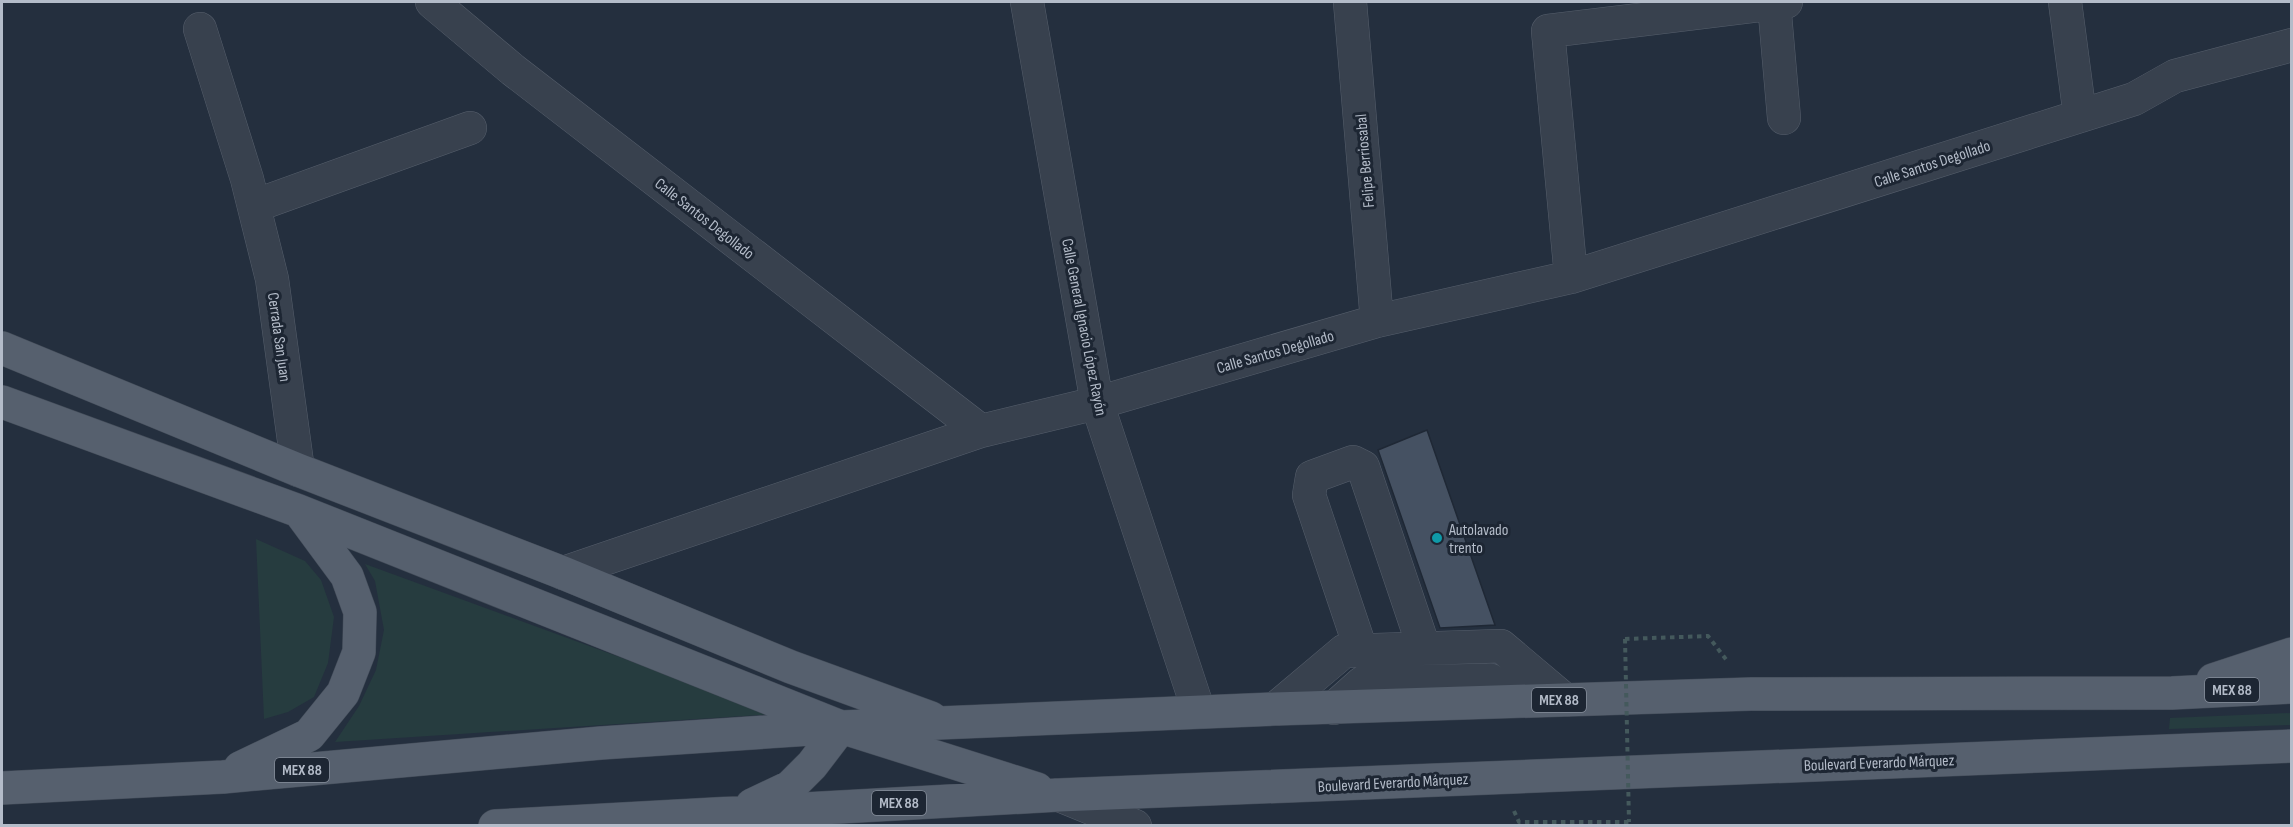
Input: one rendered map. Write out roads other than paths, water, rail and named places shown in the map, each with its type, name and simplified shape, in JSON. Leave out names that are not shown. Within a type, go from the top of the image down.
[{"type":"main road","points":[[2,348],[298,470],[563,573],[791,668],[947,723]]},
{"type":"main road","points":[[2,402],[299,511],[841,727],[1059,795]]},
{"type":"main road","points":[[223,777],[309,735],[342,693],[359,652],[360,612],[347,576],[299,511]]},
{"type":"main road","points":[[2172,693],[2292,654]]},
{"type":"main road","points":[[791,668],[841,727]]},
{"type":"main road","name":"MEX 88","points":[[2,788],[223,777],[601,743],[841,727],[1275,709],[1751,694],[2172,693],[2292,687]]},
{"type":"main road","points":[[739,811],[790,787],[812,765],[841,727]]},
{"type":"main road","name":"Boulevard Everardo Márquez","points":[[495,825],[1059,795],[2292,746]]},
{"type":"street","name":"Calle Santos Degollado","points":[[432,2],[513,70],[981,431]]},
{"type":"street","name":"Calle General Ignacio López Rayón","points":[[1027,2],[1097,403],[1199,712]]},
{"type":"street","name":"Felipe Berriosabal","points":[[1350,2],[1377,321]]},
{"type":"street","points":[[1571,277],[1548,31],[1780,2],[1784,118]]},
{"type":"street","points":[[2065,2],[2080,116]]},
{"type":"street","name":"Cerrada San Juan","points":[[200,29],[254,206],[272,279],[298,470]]},
{"type":"street","name":"Calle Santos Degollado","points":[[563,573],[981,431],[1097,403],[1377,321],[1571,277],[2134,99],[2175,76],[2292,45]]},
{"type":"street","points":[[254,206],[470,129]]},
{"type":"street","points":[[1361,650],[1309,495],[1312,477],[1353,462],[1363,467],[1424,648]]},
{"type":"street","points":[[1275,709],[1344,651],[1501,645],[1565,700]]},
{"type":"street","points":[[1059,795],[1135,825]]},
{"type":"place","name":"Autolavado trento","points":[[1437,538]]}]
